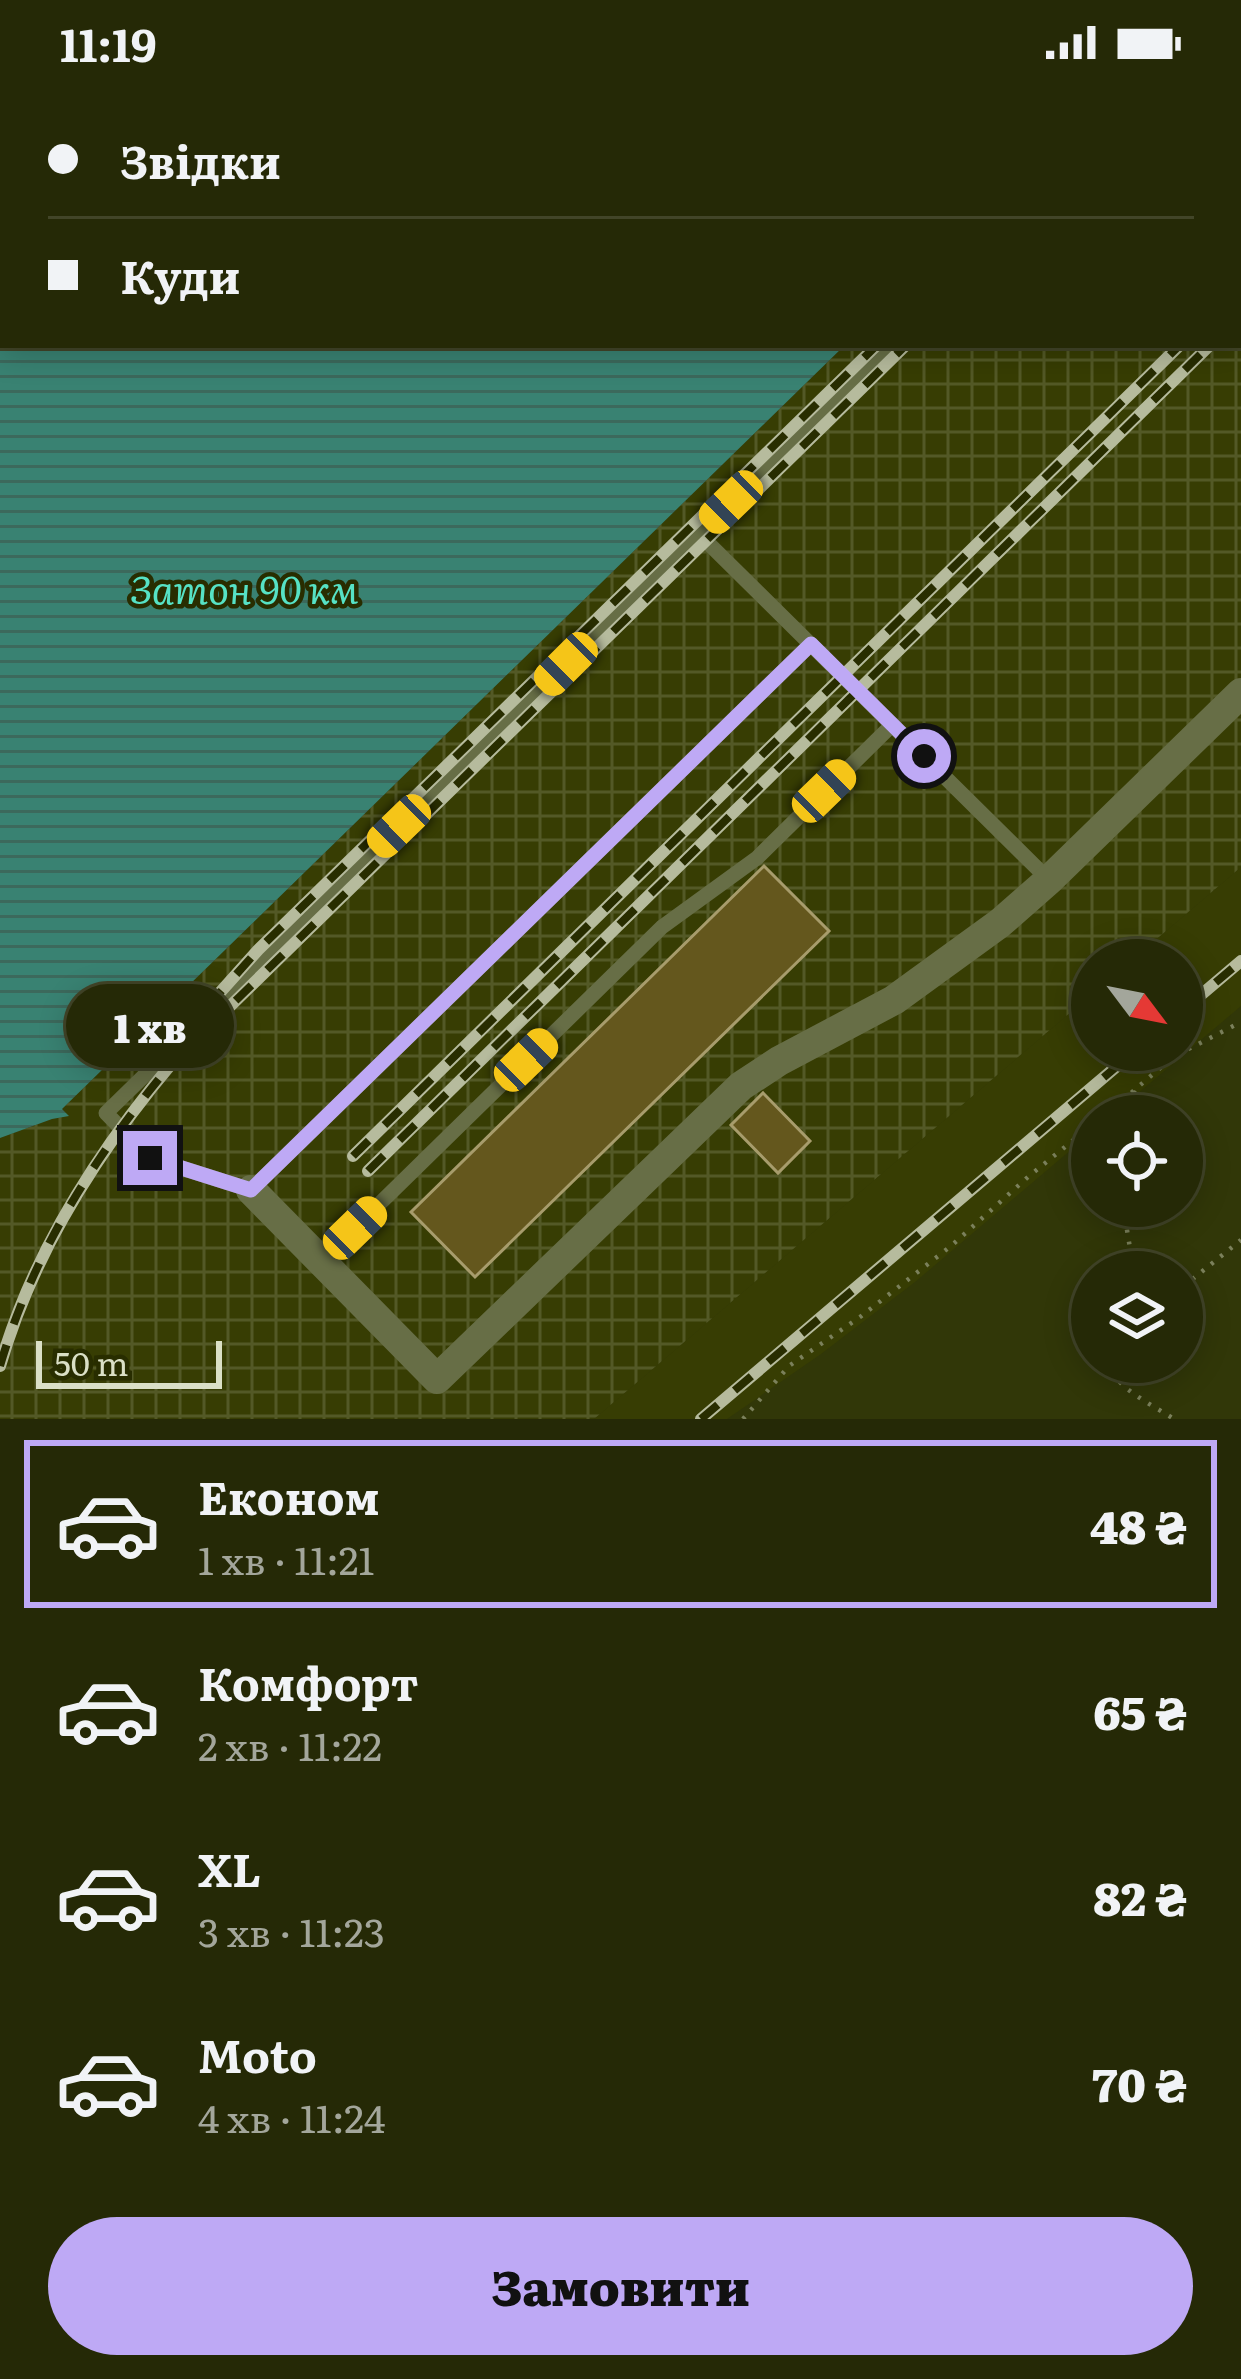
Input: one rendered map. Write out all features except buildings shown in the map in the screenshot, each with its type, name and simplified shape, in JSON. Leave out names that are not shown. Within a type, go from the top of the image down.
[{"type":"street","points":[[251,1190],[437,1379],[741,1086],[912,988],[1000,923],[1241,693]]},
{"type":"lane","points":[[811,644],[251,1190],[150,1158],[106,1113],[889,348]]},
{"type":"lane","points":[[699,534],[1049,880]]},
{"type":"lane","points":[[321,1261],[662,927],[757,858],[892,725]]},
{"type":"path","points":[[1129,1095],[1173,1057],[1241,1022]]},
{"type":"path","points":[[1133,1092],[1139,1095]]},
{"type":"path","points":[[743,1419],[789,1366],[951,1246],[1071,1141]]},
{"type":"path","points":[[1203,1271],[1241,1240]]},
{"type":"path","points":[[1122,1383],[1174,1419]]},
{"type":"shaded area","points":[[842,348],[1241,348],[1241,867],[1157,939],[1071,939],[1071,1012],[594,1419],[0,1419],[0,1138],[67,1116],[62,1109]]},
{"type":"shaded area","points":[[1241,867],[1241,1006],[1203,1038],[1203,939],[1157,939]]},
{"type":"shaded area","points":[[1071,1012],[1071,1071],[1164,1071],[1136,1095],[1071,1095],[1071,1150],[915,1282],[727,1419],[594,1419]]},
{"type":"water","name":"Затон 90 км","points":[[0,348],[842,348],[62,1109],[69,1116],[0,1138]]},
{"type":"railway","points":[[207,1007],[258,950],[874,348]]},
{"type":"railway","points":[[0,1366],[30,1283],[70,1205],[173,1062],[903,348]]},
{"type":"railway","points":[[353,1156],[1177,348]]},
{"type":"railway","points":[[368,1171],[1207,348]]},
{"type":"railway","points":[[1203,993],[1241,961]]},
{"type":"railway","points":[[701,1419],[1111,1071]]},
{"type":"route","points":[[150,1158],[251,1190],[811,644],[924,756]]}]
